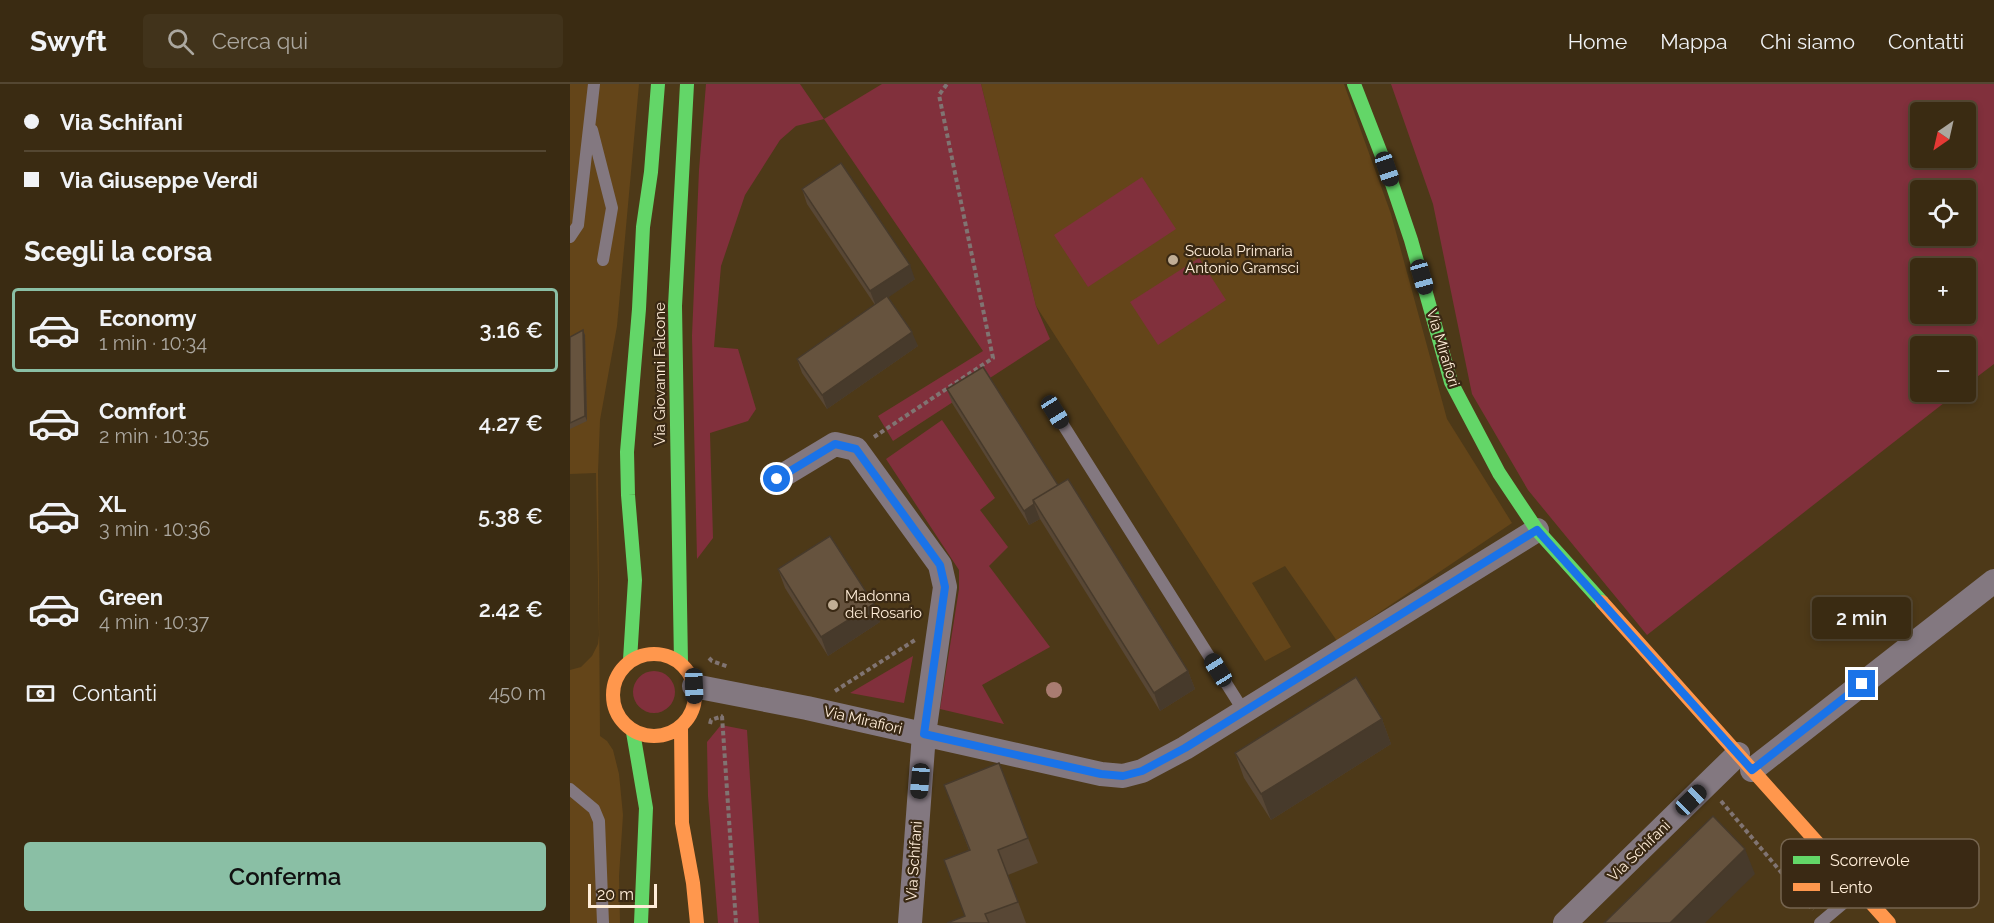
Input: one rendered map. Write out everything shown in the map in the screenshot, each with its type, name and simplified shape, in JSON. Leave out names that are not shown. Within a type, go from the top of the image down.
[{"type":"street","name":"Via Giovanni Falcone","points":[[641,923],[646,808],[633,732],[618,717],[612,697],[616,676],[630,660],[635,580],[627,452],[639,309],[643,227],[651,172],[658,84]]},
{"type":"street","name":"Via Giovanni Falcone","points":[[687,84],[675,306],[681,663],[694,686]]},
{"type":"street","name":"Via Mirafiori","points":[[1354,84],[1387,169],[1411,240],[1451,382],[1499,473],[1537,530],[1814,839]]},
{"type":"street","points":[[777,479],[835,444],[856,449]]},
{"type":"street","name":"Via Schifani","points":[[856,449],[940,565],[945,587],[924,734],[910,923]]},
{"type":"street","name":"Via Mirafiori","points":[[694,686],[807,708],[1101,774],[1123,776],[1142,771],[1185,748],[1537,530]]},
{"type":"street","name":"Via Schifani","points":[[1565,923],[1707,785],[1745,762],[1994,581]]},
{"type":"street","points":[[630,660],[647,654],[656,654],[665,655],[681,663]]},
{"type":"street","points":[[633,732],[649,736],[666,735],[681,727],[690,715],[695,701],[694,686]]},
{"type":"street","points":[[681,727],[682,824],[693,883],[697,923]]},
{"type":"street","name":"Via Mirafiori","points":[[1875,908],[1889,923]]},
{"type":"lane","points":[[570,237],[578,225],[595,86]]},
{"type":"lane","points":[[590,123],[612,208],[603,261]]},
{"type":"lane","points":[[1055,412],[1243,710]]},
{"type":"lane","points":[[570,789],[594,809],[599,820],[603,923]]},
{"type":"lane","points":[[1822,922],[1838,908]]},
{"type":"path","points":[[856,449],[993,358],[939,95],[947,84]]},
{"type":"path","points":[[839,696],[829,694],[939,626]]},
{"type":"path","points":[[706,656],[712,661],[732,668]]},
{"type":"path","points":[[722,716],[736,923]]},
{"type":"path","points":[[707,732],[711,720],[722,716],[734,717]]},
{"type":"path","points":[[1707,785],[1781,873]]},
{"type":"path","points":[[1810,908],[1822,922]]},
{"type":"shaded area","points":[[570,84],[639,84],[617,326],[600,420],[598,472],[600,736],[613,750],[619,774],[623,815],[619,876],[620,923],[570,923],[570,670],[581,667],[592,656],[598,644],[599,635],[596,473],[570,474]]},
{"type":"shaded area","points":[[706,84],[800,84],[824,119],[796,126],[780,140],[745,195],[721,266],[714,347],[738,349],[756,409],[748,421],[710,433],[713,538],[697,559],[692,336],[699,170]]},
{"type":"shaded area","points":[[882,84],[981,84],[1036,306],[1050,339],[893,441],[878,416],[983,351],[824,119]]},
{"type":"shaded area","points":[[981,84],[1344,84],[1391,214],[1447,419],[1512,523],[1337,641],[1285,566],[1252,583],[1291,647],[1265,661],[1036,306]]},
{"type":"shaded area","points":[[1391,84],[1994,84],[1994,364],[1976,378],[1976,336],[1910,336],[1910,402],[1945,402],[1647,635],[1528,490],[1472,394],[1433,204]]},
{"type":"shaded area","points":[[1142,177],[1176,229],[1088,287],[1054,235]]},
{"type":"shaded area","points":[[1199,258],[1226,300],[1158,345],[1130,302]]},
{"type":"shaded area","points":[[942,420],[995,498],[980,510],[1008,547],[989,566],[1050,647],[982,685],[1004,724],[940,709],[959,589],[959,570],[886,459]]},
{"type":"shaded area","points":[[913,656],[904,703],[850,693]]},
{"type":"shaded area","points":[[654,671],[662,672],[669,677],[674,684],[674,700],[669,707],[662,712],[654,713],[646,712],[639,707],[634,700],[633,692],[634,684],[639,677],[646,672]]},
{"type":"shaded area","points":[[721,725],[747,730],[759,923],[718,923],[708,796],[707,742]]},
{"type":"building","points":[[841,163],[910,265],[870,291],[802,189]]},
{"type":"building","points":[[887,296],[912,332],[822,395],[797,359]]},
{"type":"building","points":[[583,330],[585,416],[570,423],[570,337]]},
{"type":"building","points":[[983,367],[1058,485],[1033,500],[1034,504],[1024,511],[947,389]]},
{"type":"building","points":[[1068,479],[1188,671],[1154,693],[1033,500]]},
{"type":"building","name":"Madonna del Rosario","points":[[830,536],[874,604],[821,637],[778,569]]},
{"type":"building","points":[[1356,677],[1382,719],[1261,794],[1235,753]]},
{"type":"building","points":[[999,763],[1028,838],[998,850],[1018,902],[985,914],[989,923],[947,923],[965,916],[944,860],[970,850],[944,785]]},
{"type":"building","points":[[1713,816],[1745,849],[1670,923],[1604,923]]},
{"type":"traffic: fast","points":[[630,660],[635,580],[627,452],[639,309],[643,227],[651,172],[658,84]]},
{"type":"traffic: fast","points":[[681,663],[675,306],[687,84]]},
{"type":"traffic: fast","points":[[1354,84],[1387,169],[1411,240],[1451,382],[1499,473],[1537,530],[1602,602]]},
{"type":"traffic: fast","points":[[633,732],[646,808],[641,923]]},
{"type":"traffic: slow","points":[[1602,602],[1814,839]]},
{"type":"traffic: slow","points":[[654,654],[670,657],[683,666],[692,679],[695,695],[692,711],[683,724],[670,733],[654,736],[638,733],[625,724],[616,711],[613,695],[616,679],[625,666],[638,657],[654,654]]},
{"type":"traffic: slow","points":[[681,727],[682,823],[693,883],[697,923]]},
{"type":"traffic: slow","points":[[1876,908],[1889,923]]},
{"type":"place","name":"Scuola Primaria Antonio Gramsci","points":[[1173,260]]},
{"type":"place","name":"Madonna del Rosario","points":[[833,605]]},
{"type":"route","points":[[777,479],[835,444],[856,449],[940,565],[945,587],[924,734],[1101,774],[1123,776],[1142,771],[1185,748],[1537,530],[1752,770],[1862,684]]}]
